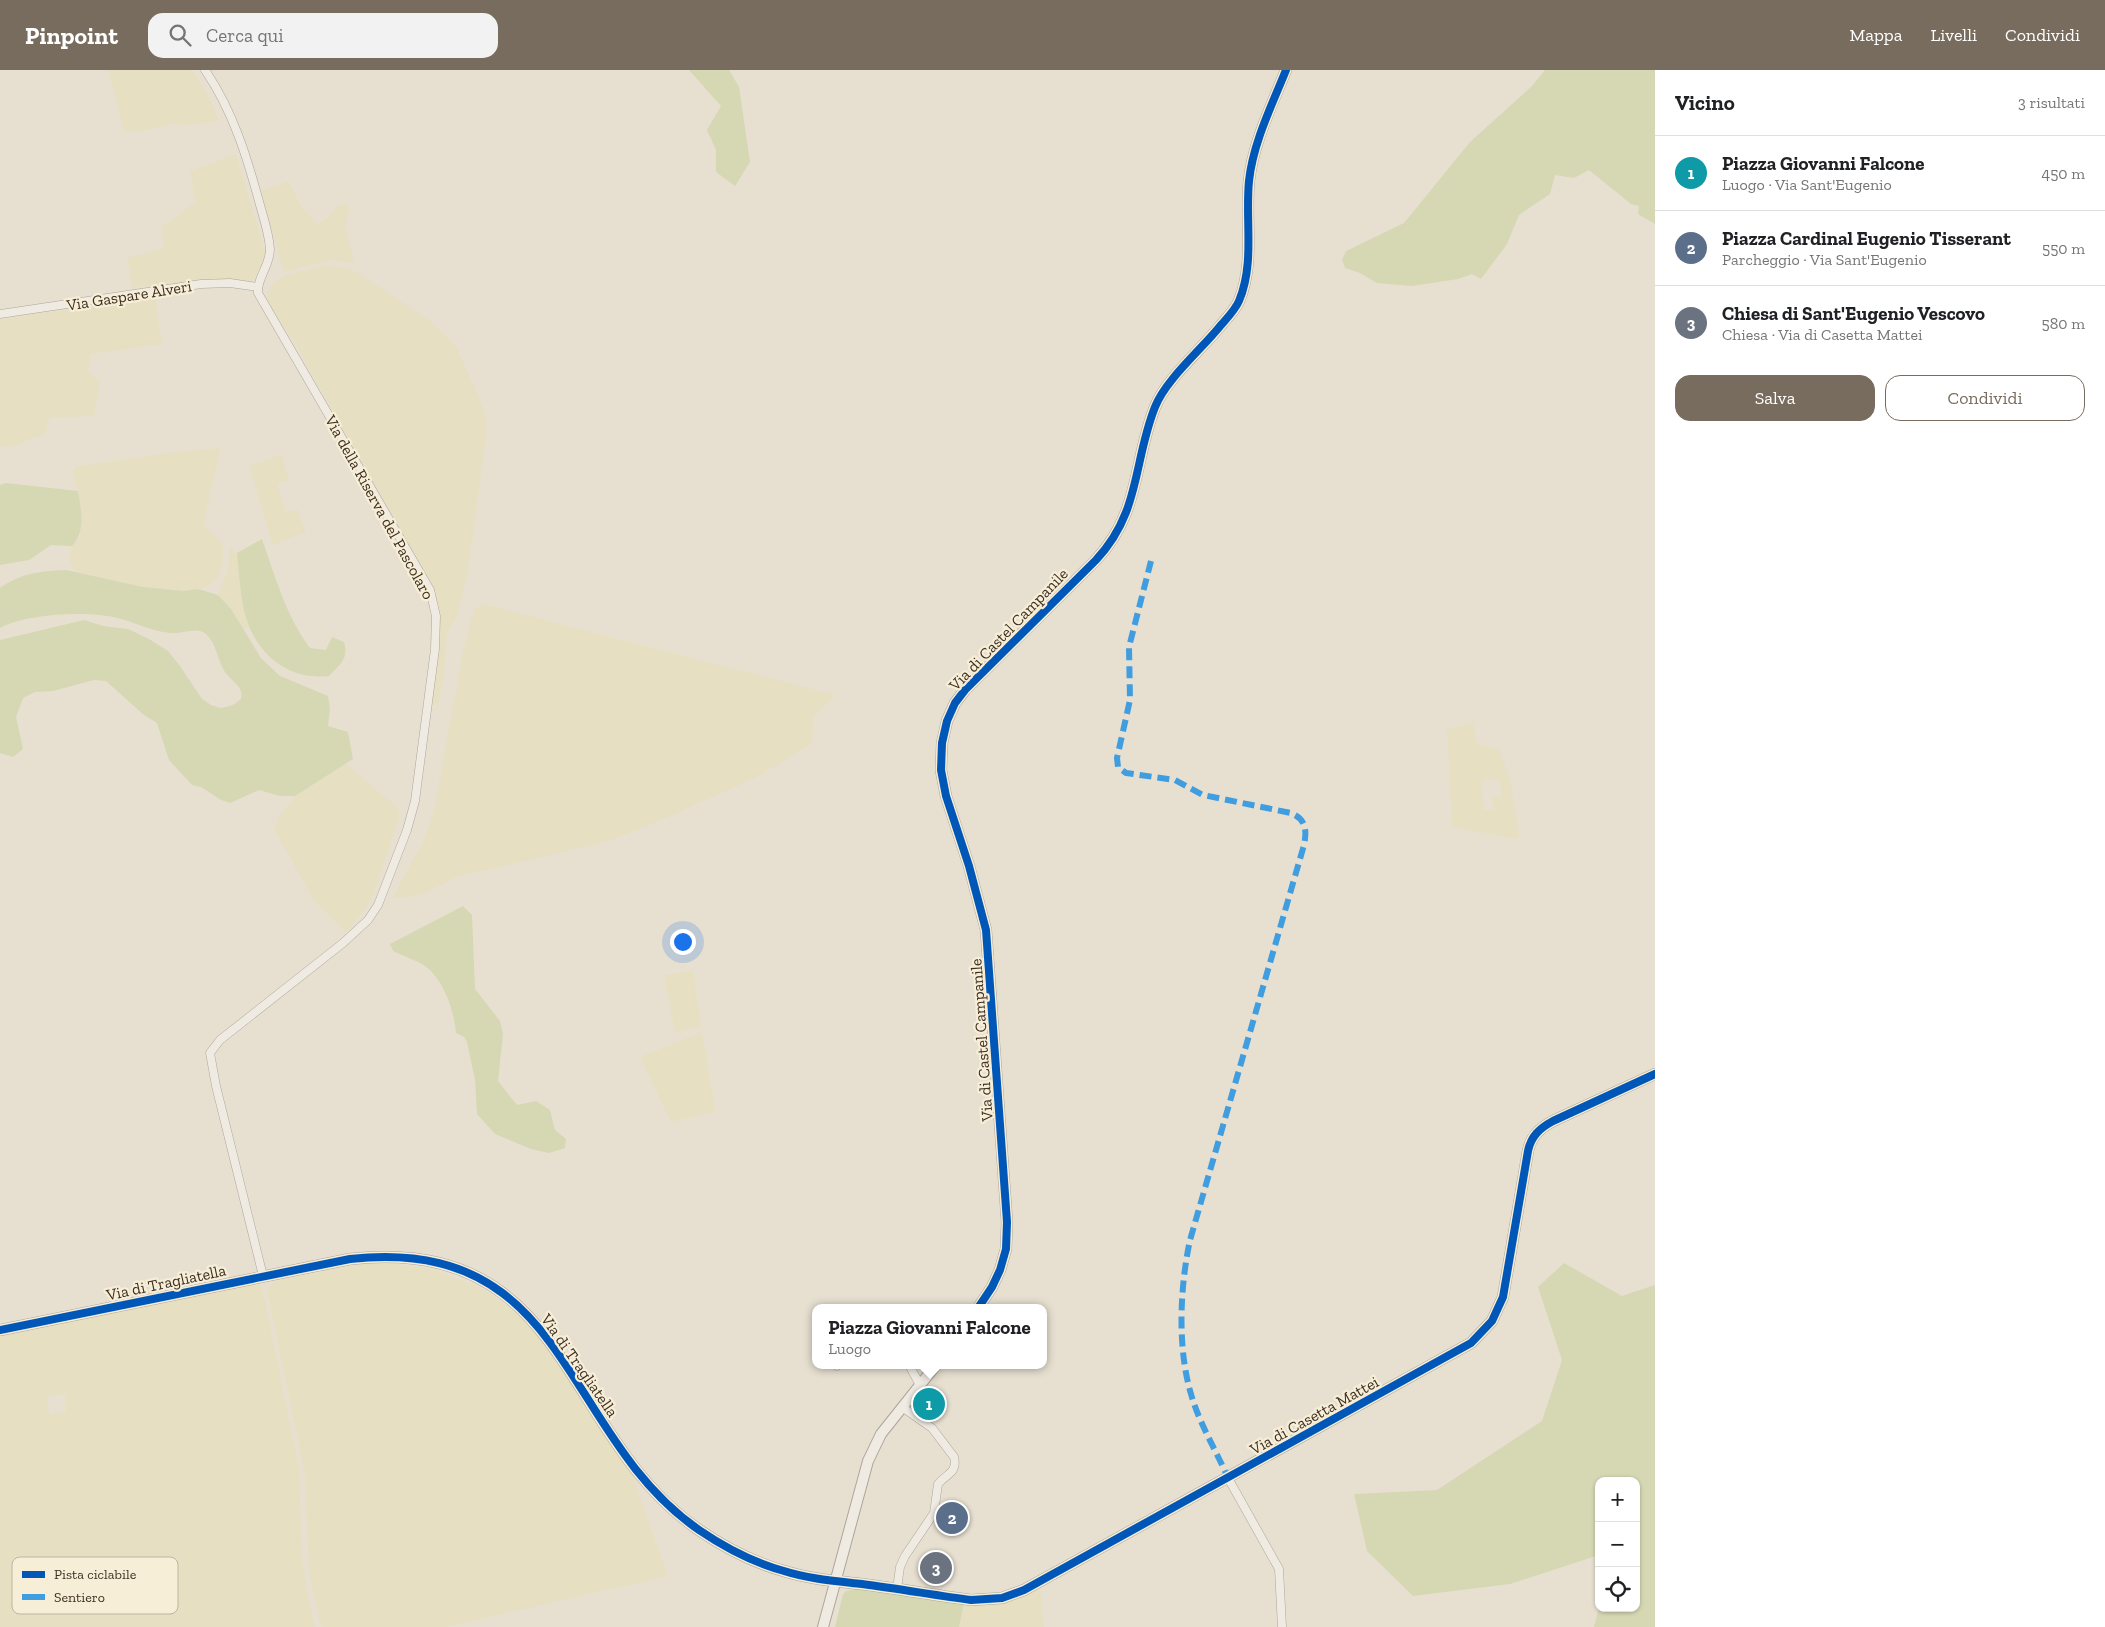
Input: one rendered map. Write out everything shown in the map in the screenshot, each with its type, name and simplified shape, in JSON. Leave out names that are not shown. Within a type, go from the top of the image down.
[{"type":"street","points":[[205,70],[221,97],[238,133],[254,182],[267,234],[270,256],[258,287]]},
{"type":"street","name":"Via di Castel Campanile","points":[[980,1304],[996,1279],[1006,1249],[1008,1222],[988,943],[982,914],[943,783],[940,760],[944,733],[951,711],[965,690],[1108,546],[1123,521],[1131,502],[1152,416],[1158,400],[1168,385],[1229,316],[1239,300],[1244,283],[1248,252],[1250,173],[1260,137],[1286,70]]},
{"type":"street","name":"Via Gaspare Alveri","points":[[0,314],[201,284],[230,283],[258,287]]},
{"type":"street","name":"Via della Riserva del Pascolaro","points":[[258,287],[260,298],[304,369],[430,590],[436,622],[434,663],[413,809],[397,859],[378,905],[371,916],[350,937],[220,1040],[210,1053],[216,1086],[263,1276]]},
{"type":"street","name":"Via di Casetta Mattei","points":[[835,1580],[971,1600],[989,1600],[1013,1595],[1455,1354],[1478,1338],[1496,1315],[1503,1297],[1528,1151],[1533,1137],[1542,1127],[1552,1121],[1655,1074]]},
{"type":"street","name":"Via di Tragliatella","points":[[0,1330],[350,1259],[383,1257],[432,1262],[477,1277],[508,1298],[534,1321],[554,1347],[631,1463],[662,1498],[683,1518],[713,1539],[767,1565],[793,1574],[835,1580]]},
{"type":"street","points":[[911,1369],[920,1385]]},
{"type":"street","points":[[823,1627],[868,1461],[881,1434],[933,1369]]},
{"type":"street","points":[[897,1589],[902,1562],[931,1517],[938,1484],[952,1472],[955,1463],[954,1457],[932,1428],[902,1408]]},
{"type":"street","points":[[1228,1478],[1279,1569],[1282,1627]]},
{"type":"shaded area","points":[[108,70],[192,70],[210,99],[219,121],[189,125],[172,124],[133,133],[124,130]]},
{"type":"shaded area","points":[[236,154],[265,251],[264,266],[256,278],[248,282],[215,279],[132,288],[127,258],[163,248],[162,227],[195,202],[190,171]]},
{"type":"shaded area","points":[[289,181],[302,207],[317,224],[330,216],[337,206],[348,205],[349,212],[345,225],[354,262],[332,260],[284,272],[261,191]]},
{"type":"shaded area","points":[[322,266],[343,267],[356,272],[428,320],[456,346],[483,407],[486,420],[486,436],[468,571],[458,614],[447,633],[443,680],[438,705],[431,705],[439,632],[438,606],[434,592],[292,338],[268,303],[267,294],[272,284],[289,274]]},
{"type":"shaded area","points":[[155,297],[162,344],[91,354],[88,372],[100,381],[94,416],[50,418],[44,434],[16,445],[0,447],[0,319]]},
{"type":"shaded area","points":[[220,448],[204,522],[205,527],[223,544],[223,562],[216,580],[210,585],[198,589],[183,591],[143,587],[75,572],[69,559],[72,546],[80,538],[78,491],[72,474],[75,467],[172,452]]},
{"type":"shaded area","points":[[281,454],[289,480],[277,484],[286,513],[297,509],[306,532],[273,545],[249,466]]},
{"type":"shaded area","points":[[230,547],[237,553],[244,609],[249,626],[243,629],[231,609],[218,595],[228,570]]},
{"type":"shaded area","points":[[483,604],[836,695],[813,716],[812,743],[759,776],[664,819],[609,841],[457,877],[422,894],[410,897],[393,897],[422,843],[433,816],[463,651],[474,610]]},
{"type":"shaded area","points":[[1473,722],[1476,743],[1499,750],[1510,779],[1519,835],[1517,839],[1452,827],[1447,729]],"holes":[[[1500,779],[1502,796],[1492,797],[1494,809],[1484,810],[1481,781]]]},
{"type":"shaded area","points":[[346,764],[399,809],[400,816],[372,897],[365,909],[346,932],[313,899],[274,829],[278,818],[295,796]]},
{"type":"shaded area","points":[[693,971],[701,1026],[675,1033],[664,975]]},
{"type":"shaded area","points":[[702,1032],[715,1112],[671,1122],[640,1057]]},
{"type":"shaded area","points":[[391,1263],[434,1270],[479,1287],[501,1301],[529,1326],[556,1360],[591,1411],[589,1414],[594,1415],[631,1471],[668,1576],[446,1627],[321,1627],[309,1574],[305,1476],[267,1290],[274,1281],[360,1264]]},
{"type":"shaded area","points":[[257,1282],[262,1286],[299,1468],[302,1556],[307,1592],[315,1627],[0,1627],[0,1335]],"holes":[[[65,1394],[66,1412],[49,1414],[47,1396]]]},
{"type":"shaded area","points":[[1040,1589],[1044,1627],[959,1627],[964,1603],[995,1605]]},
{"type":"green space","points":[[689,70],[729,70],[739,87],[750,162],[735,186],[716,172],[716,150],[707,130],[721,106]]},
{"type":"green space","points":[[1545,70],[1655,70],[1655,224],[1638,214],[1639,206],[1631,204],[1589,170],[1574,178],[1555,175],[1550,194],[1519,215],[1507,244],[1481,279],[1472,274],[1458,279],[1412,286],[1377,283],[1360,273],[1345,268],[1342,260],[1346,251],[1404,223],[1470,142],[1532,86]]},
{"type":"green space","points":[[6,483],[78,491],[81,527],[72,546],[51,545],[29,560],[0,565],[0,485]]},
{"type":"green space","points":[[262,539],[294,623],[310,648],[326,650],[332,637],[344,642],[344,657],[329,676],[299,674],[286,668],[264,650],[248,625],[244,610],[237,553]]},
{"type":"green space","points":[[66,570],[143,587],[183,591],[198,589],[218,595],[231,609],[261,658],[280,676],[328,696],[330,709],[328,726],[348,732],[353,759],[295,796],[280,796],[259,790],[230,803],[221,800],[201,787],[192,785],[169,760],[157,723],[144,715],[106,681],[94,680],[53,691],[35,692],[23,698],[16,717],[23,749],[13,757],[0,753],[0,640],[84,620],[103,626],[128,629],[168,651],[202,699],[211,705],[221,708],[233,705],[241,699],[239,687],[225,672],[210,638],[202,632],[194,630],[176,633],[165,632],[113,617],[87,614],[40,617],[11,623],[0,628],[0,588],[24,576],[48,571]]},
{"type":"green space","points":[[463,906],[472,915],[475,989],[500,1021],[503,1034],[498,1081],[517,1105],[536,1101],[550,1110],[555,1130],[566,1139],[565,1148],[549,1153],[531,1149],[495,1134],[477,1114],[475,1080],[467,1042],[464,1037],[456,1033],[453,1015],[443,988],[438,979],[425,966],[393,951],[390,944]]},
{"type":"green space","points":[[1564,1263],[1622,1296],[1655,1285],[1655,1627],[1594,1627],[1598,1612],[1640,1612],[1640,1477],[1595,1477],[1595,1556],[1510,1584],[1413,1596],[1367,1551],[1354,1494],[1437,1490],[1542,1421],[1562,1360],[1538,1287]]},
{"type":"green space","points":[[855,1589],[964,1603],[959,1627],[835,1627],[843,1594],[846,1591]]},
{"type":"marked path","points":[[1151,561],[1129,647],[1130,700],[1117,758],[1118,767],[1126,773],[1175,780],[1203,795],[1291,813],[1300,818],[1305,830],[1304,845],[1190,1240],[1184,1277],[1182,1337],[1187,1376],[1198,1415],[1228,1478]]},
{"type":"cycle path","points":[[981,1304],[1000,1270],[1006,1249],[1007,1222],[986,930],[969,866],[946,796],[941,770],[942,743],[947,721],[955,703],[965,690],[1096,560],[1111,542],[1129,505],[1148,427],[1160,396],[1231,313],[1239,301],[1247,272],[1248,196],[1251,167],[1264,124],[1286,70]]},
{"type":"cycle path","points":[[0,1330],[350,1259],[423,1260],[478,1278],[521,1309],[555,1350],[617,1444],[653,1490],[699,1530],[719,1542],[762,1564],[803,1576],[971,1600],[1002,1598],[1024,1590],[1471,1343],[1492,1321],[1503,1297],[1528,1151],[1534,1137],[1553,1121],[1655,1074]]},
{"type":"place","name":"Piazza Giovanni Falcone","points":[[929,1404]]},
{"type":"place","name":"Piazza Cardinal Eugenio Tisserant","points":[[952,1518]]},
{"type":"place","name":"Chiesa di Sant'Eugenio Vescovo","points":[[936,1568]]}]
